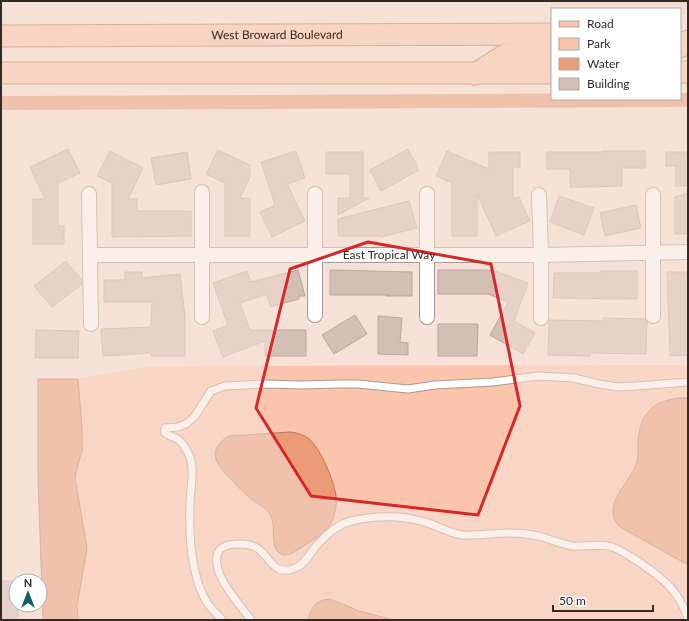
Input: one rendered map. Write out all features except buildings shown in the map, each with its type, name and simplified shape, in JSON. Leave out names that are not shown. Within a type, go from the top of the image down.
[{"type":"main road","name":"West Broward Boulevard","points":[[1,36],[551,34]]},
{"type":"main road","points":[[475,74],[505,55],[551,54]]},
{"type":"main road","points":[[1,73],[551,73]]},
{"type":"street","points":[[202,192],[202,317]]},
{"type":"street","points":[[89,194],[91,324]]},
{"type":"street","points":[[315,194],[315,315]]},
{"type":"street","points":[[426,194],[427,317]]},
{"type":"street","points":[[539,195],[541,318]]},
{"type":"street","points":[[653,195],[653,316]]},
{"type":"street","name":"East Tropical Way","points":[[90,255],[541,255],[688,252]]},
{"type":"lane","points":[[222,620],[205,598],[194,563],[190,502],[193,469],[190,458],[181,442],[177,438],[168,436],[164,430],[168,427],[178,427],[186,424],[195,416],[212,391],[224,386],[265,384],[358,384],[408,389],[435,385],[493,382],[538,376],[574,378],[618,387],[688,382]]},
{"type":"lane","points":[[251,620],[228,590],[221,577],[218,552],[222,548],[230,544],[250,545],[259,549],[272,566],[288,570],[296,568],[304,562],[318,544],[338,528],[349,522],[385,516],[404,517],[422,521],[450,532],[461,534],[524,534],[541,537],[571,546],[605,545],[612,547],[635,559],[668,583],[678,595],[685,608],[688,619]]},
{"type":"highlighted area","points":[[368,242],[491,264],[520,406],[478,515],[311,496],[256,408],[290,269]]},
{"type":"shaded area","points":[[551,1],[688,1],[688,15],[681,15],[681,8],[551,8]]},
{"type":"green space","points":[[688,365],[688,620],[78,620],[77,606],[87,548],[75,478],[82,451],[82,428],[78,379],[154,366]]},
{"type":"water","points":[[38,379],[78,379],[82,428],[82,451],[75,478],[87,548],[77,606],[78,620],[43,620],[43,613],[48,613],[48,573],[41,573],[38,479]]},
{"type":"water","points":[[680,398],[688,398],[688,565],[620,527],[615,520],[613,512],[617,496],[632,474],[636,464],[638,458],[639,432],[645,417],[649,411],[662,402]]},
{"type":"water","points":[[290,432],[307,437],[318,450],[333,482],[336,503],[331,523],[325,531],[296,551],[285,555],[276,550],[273,525],[269,513],[247,496],[227,475],[218,464],[215,454],[219,445],[229,436]]},
{"type":"water","points":[[329,599],[359,611],[394,620],[308,620],[311,611],[317,603]]},
{"type":"waterway","points":[[1,103],[688,100]]}]
